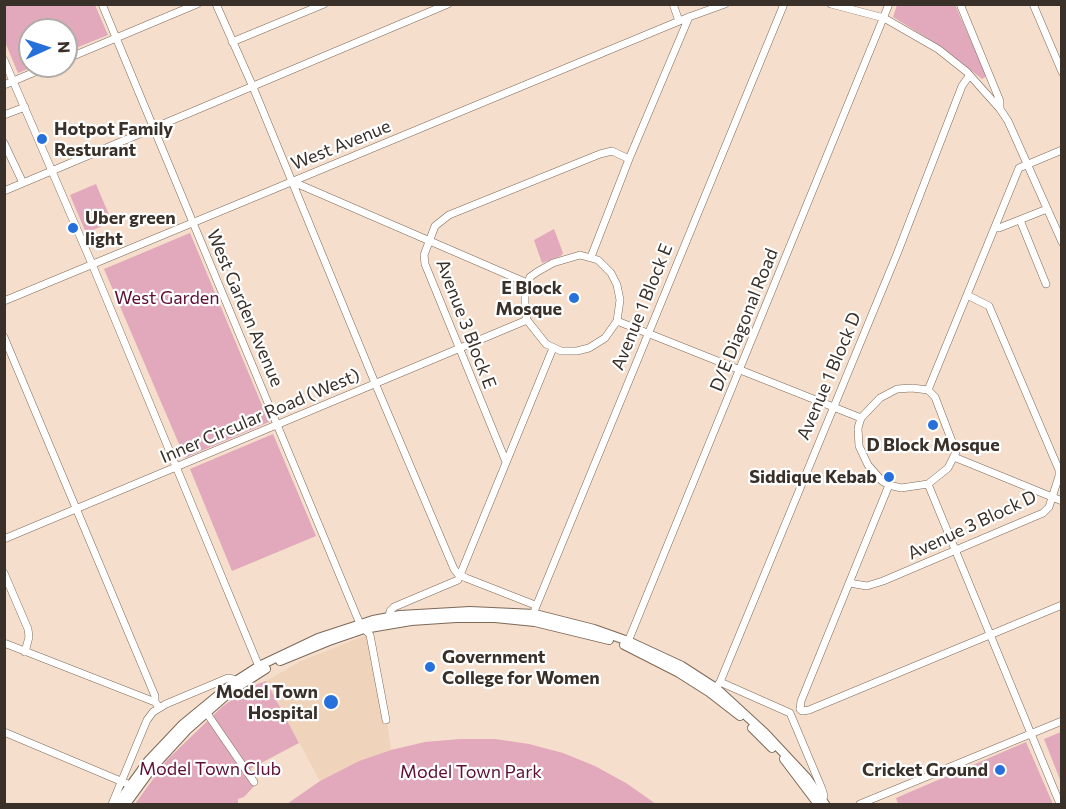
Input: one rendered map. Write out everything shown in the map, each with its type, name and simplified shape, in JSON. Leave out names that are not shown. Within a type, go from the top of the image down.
[{"type":"main road","points":[[115,804],[168,739],[234,682],[297,647],[389,617],[470,611],[535,614],[594,629],[682,666],[716,688],[788,756],[821,803]]},
{"type":"main road","points":[[362,626],[535,614]]},
{"type":"main road","points":[[126,804],[153,767],[206,712],[260,669]]},
{"type":"street","name":"West Garden Avenue","points":[[102,4],[362,626],[370,635],[386,720]]},
{"type":"street","points":[[78,54],[197,4]]},
{"type":"street","points":[[216,4],[253,87],[454,569],[460,576],[535,614]]},
{"type":"street","points":[[232,42],[324,4]]},
{"type":"street","points":[[4,191],[448,4]]},
{"type":"street","points":[[673,4],[679,21]]},
{"type":"street","name":"Avenue 1 Block E","points":[[535,614],[647,334],[784,4]]},
{"type":"street","points":[[831,4],[884,18],[938,50],[969,75],[1000,108],[1008,121],[1062,242]]},
{"type":"street","name":"D/E Diagonal Road","points":[[627,644],[889,4]]},
{"type":"street","points":[[960,4],[1000,101],[1000,108]]},
{"type":"street","points":[[1033,4],[1062,72]]},
{"type":"street","name":"West Avenue","points":[[4,301],[679,21],[724,5]]},
{"type":"street","points":[[591,257],[629,159],[689,17]]},
{"type":"street","points":[[4,60],[92,264],[260,669]]},
{"type":"street","name":"Avenue 1 Block D","points":[[716,688],[897,254],[962,86],[969,75]]},
{"type":"street","points":[[4,85],[20,78]]},
{"type":"street","points":[[4,115],[25,107]]},
{"type":"street","points":[[4,143],[8,161],[23,183]]},
{"type":"street","points":[[928,390],[1020,168],[1062,150]]},
{"type":"street","name":"Avenue 3 Block E","points":[[506,462],[426,264],[424,255],[435,226],[449,215],[608,151],[629,159]]},
{"type":"street","points":[[291,181],[527,284]]},
{"type":"street","points":[[995,227],[999,228],[1047,209]]},
{"type":"street","points":[[1020,220],[1046,284]]},
{"type":"street","points":[[580,255],[591,257],[604,266],[617,285],[620,300],[617,321],[605,338],[589,348],[570,352],[552,348],[540,338],[527,320],[524,298],[527,284],[533,274],[553,263],[580,255]]},
{"type":"street","name":"Avenue 3 Block D","points":[[849,583],[861,586],[875,584],[1043,513],[1049,507],[1059,470],[989,306],[967,295]]},
{"type":"street","name":"Inner Circular Road (West)","points":[[4,539],[527,320]]},
{"type":"street","points":[[617,321],[861,418]]},
{"type":"street","points":[[4,337],[157,704]]},
{"type":"street","points":[[389,617],[390,611],[394,608],[456,582],[460,576],[552,348]]},
{"type":"street","points":[[897,389],[928,390],[938,402],[955,447],[954,457],[948,468],[928,484],[910,488],[889,485],[875,475],[860,453],[857,437],[861,418],[880,398],[897,389]]},
{"type":"street","points":[[954,457],[1062,501]]},
{"type":"street","points":[[928,484],[1060,804]]},
{"type":"street","points":[[791,715],[800,709],[801,701],[889,485]]},
{"type":"street","points":[[4,573],[28,629],[29,637],[25,652]]},
{"type":"street","points":[[800,709],[809,710],[1062,605]]},
{"type":"street","points":[[4,643],[157,704]]},
{"type":"street","points":[[115,804],[147,720],[157,704],[228,678],[233,679],[234,682]]},
{"type":"street","points":[[716,688],[783,708],[791,715],[823,793],[821,803]]},
{"type":"street","points":[[206,712],[254,782]]},
{"type":"street","points":[[860,804],[1062,721]]},
{"type":"street","points":[[4,732],[130,785]]},
{"type":"shaded area","name":"Model Town Hospital","points":[[372,633],[377,652],[391,750],[359,761],[320,781],[266,681],[301,661]]},
{"type":"green space","points":[[4,5],[95,5],[108,35],[78,47],[78,18],[18,18],[18,73],[5,42]]},
{"type":"green space","points":[[897,5],[955,5],[987,76],[982,79],[943,48],[893,17]]},
{"type":"green space","points":[[96,184],[112,222],[86,233],[70,195]]},
{"type":"green space","points":[[554,229],[563,253],[561,256],[542,263],[534,240]]},
{"type":"green space","name":"West Garden","points":[[190,233],[269,422],[185,458],[104,269]]},
{"type":"green space","points":[[273,434],[316,536],[232,571],[190,469]]},
{"type":"green space","name":"Model Town Club","points":[[266,681],[299,743],[246,771],[258,782],[244,797],[238,799],[238,804],[135,804],[167,760],[223,706],[252,686]]},
{"type":"green space","points":[[1061,732],[1061,782],[1044,739]]},
{"type":"green space","name":"Model Town Park","points":[[495,739],[529,744],[563,753],[595,766],[626,783],[656,804],[287,804],[320,781],[359,761],[425,742]]},
{"type":"green space","name":"Cricket Ground","points":[[1026,742],[1053,804],[898,804],[896,798]]},
{"type":"place","name":"Hotpot Family Resturant","points":[[42,139]]},
{"type":"place","name":"Uber green light","points":[[73,228]]},
{"type":"place","name":"E Block Mosque","points":[[574,298]]},
{"type":"place","name":"D Block Mosque","points":[[933,425]]},
{"type":"place","name":"Siddique Kebab","points":[[889,477]]},
{"type":"place","name":"Government College for Women","points":[[430,667]]},
{"type":"place","name":"Model Town Hospital","points":[[331,702]]},
{"type":"place","name":"Cricket Ground","points":[[1000,770]]}]
